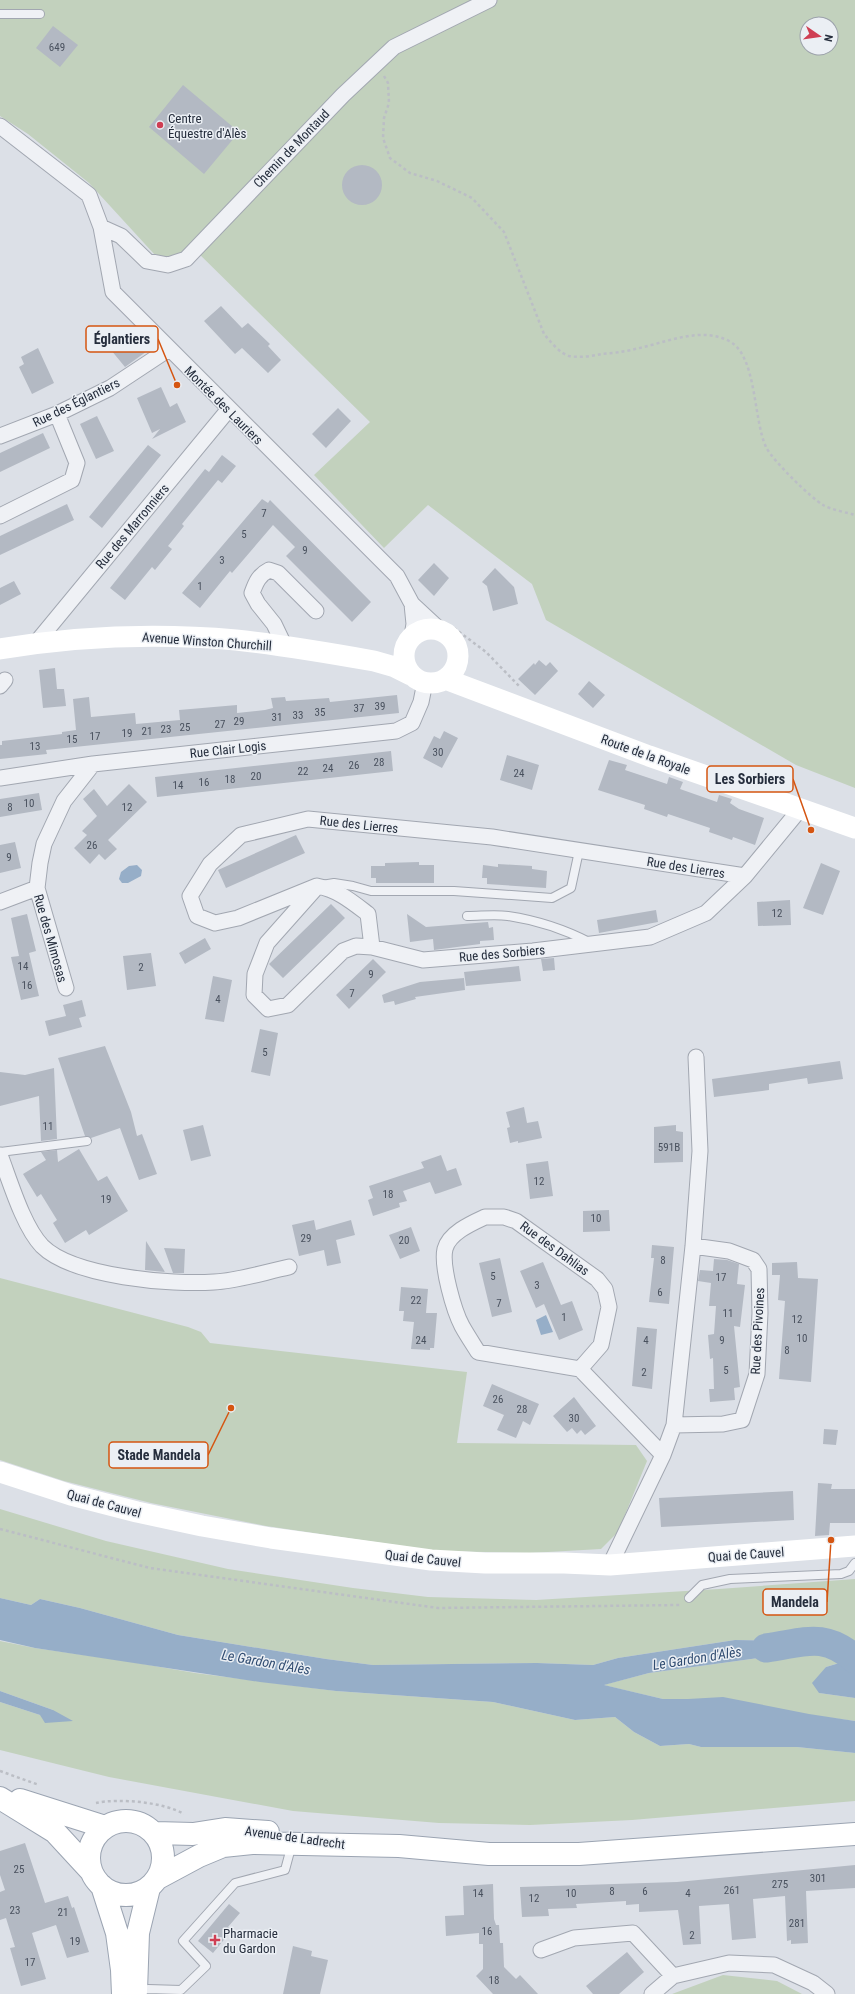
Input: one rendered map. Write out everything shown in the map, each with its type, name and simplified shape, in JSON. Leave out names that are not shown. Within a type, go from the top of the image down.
[{"type":"main road","points":[[374,661],[409,642],[425,629],[445,628],[457,648],[458,656],[456,665],[427,679],[404,662],[409,642]]},
{"type":"main road","name":"Avenue Winston Churchill","points":[[0,649],[36,643],[85,638],[179,637],[235,640],[374,661],[427,679]]},
{"type":"main road","name":"Route de la Royale","points":[[458,656],[466,668],[506,702]]},
{"type":"main road","name":"Route de la Royale","points":[[427,679],[506,702],[649,756],[855,828]]},
{"type":"main road","name":"Quai de Cauvel","points":[[0,1472],[71,1495],[137,1512],[271,1538],[431,1560],[485,1563],[564,1563],[610,1565],[855,1546]]},
{"type":"main road","points":[[0,1794],[105,1827]]},
{"type":"main road","points":[[0,1798],[55,1832],[96,1878],[113,1893],[125,1895],[137,1894],[153,1883]]},
{"type":"main road","points":[[131,1820],[144,1824],[155,1833],[161,1843],[164,1855],[163,1867],[153,1883],[138,1934],[136,1968],[132,1994],[122,1970],[117,1933],[89,1859],[90,1846],[96,1835],[105,1827],[117,1821],[131,1820]]},
{"type":"main road","name":"Avenue de Ladrecht","points":[[155,1833],[193,1834],[225,1829],[260,1830],[352,1845]]},
{"type":"main road","points":[[352,1845],[400,1846],[489,1854],[579,1854],[855,1834]]},
{"type":"main road","name":"Avenue de Ladrecht","points":[[153,1883],[199,1856],[223,1846],[252,1843],[352,1845]]},
{"type":"street","name":"Chemin de Montaud","points":[[102,227],[121,236],[147,261],[168,265],[186,259],[338,100],[394,47],[489,0]]},
{"type":"street","name":"Montée des Lauriers","points":[[0,126],[89,195],[102,227],[113,292],[397,576],[412,604],[414,624],[409,642]]},
{"type":"street","name":"Rue des Églantiers","points":[[0,436],[57,414],[110,388],[169,349]]},
{"type":"street","name":"Rue des Marronniers","points":[[36,643],[229,409]]},
{"type":"street","points":[[0,516],[72,480],[77,463],[57,414]]},
{"type":"street","points":[[285,647],[274,624],[258,604],[252,593],[262,574],[269,570],[278,573],[316,611]]},
{"type":"street","name":"Montée des Lauriers","points":[[412,604],[445,628]]},
{"type":"street","name":"Rue Clair Logis","points":[[0,778],[93,764],[396,731],[412,723],[421,702],[427,679]]},
{"type":"street","name":"Rue des Mimosas","points":[[66,988],[37,888],[44,844],[64,801],[93,764]]},
{"type":"street","name":"Rue des Sorbiers","points":[[317,886],[267,943],[255,974],[254,995],[268,1009],[288,1004],[342,951],[356,946],[372,947],[423,960],[533,951],[650,937],[706,913],[745,876],[801,808]]},
{"type":"street","name":"Rue des Lierres","points":[[317,886],[238,918],[215,923],[197,916],[190,896],[210,864],[241,835],[308,819],[492,837],[745,876]]},
{"type":"street","points":[[317,886],[330,888],[346,896],[368,914],[372,947]]},
{"type":"street","name":"Rue des Mimosas","points":[[0,902],[37,888]]},
{"type":"street","points":[[610,1565],[663,1455],[674,1425],[693,1246],[700,1151],[696,1057]]},
{"type":"street","points":[[0,1155],[28,1225],[42,1246],[61,1258],[100,1272],[156,1282],[215,1282],[289,1267]]},
{"type":"street","name":"Rue des Dahlias","points":[[485,1217],[504,1217],[516,1220],[597,1279],[605,1290],[609,1307],[600,1344],[580,1369],[478,1352],[462,1325],[445,1276],[445,1248],[456,1234],[465,1226],[485,1217]]},
{"type":"street","name":"Rue des Pivoines","points":[[674,1425],[723,1424],[742,1420],[757,1374],[760,1313],[759,1269],[753,1260],[729,1251],[693,1246]]},
{"type":"street","points":[[580,1369],[663,1455]]},
{"type":"street","points":[[541,1950],[574,1938],[633,1934],[673,1976]]},
{"type":"street","points":[[652,1994],[673,1976],[729,1963],[774,1965],[813,1983],[826,1994]]},
{"type":"lane","points":[[0,14],[40,14]]},
{"type":"lane","points":[[317,886],[334,883],[371,891],[454,891],[552,898],[571,888],[579,850]]},
{"type":"lane","points":[[468,916],[507,916],[526,919],[580,937],[594,944]]},
{"type":"lane","points":[[0,1152],[87,1141]]},
{"type":"lane","points":[[689,1598],[702,1585],[730,1580],[841,1574],[849,1571],[855,1563]]},
{"type":"lane","points":[[132,1994],[148,1989],[181,1990],[206,1966],[183,1941],[235,1883],[285,1870],[292,1844]]},
{"type":"path","points":[[376,64],[388,83],[389,103],[384,118],[383,138],[390,158],[410,174],[437,181],[472,198],[504,232],[544,334],[556,348],[568,356],[586,357],[635,349],[694,335],[715,336],[730,341],[743,353],[749,367],[758,421],[767,448],[797,484],[824,505],[855,515]]},
{"type":"path","points":[[445,628],[486,652],[525,692]]},
{"type":"path","points":[[0,1529],[150,1568],[438,1608],[690,1605],[689,1598]]},
{"type":"green space","points":[[0,0],[855,0],[855,788],[796,765],[546,620],[532,584],[428,505],[384,548],[314,475],[370,422],[191,246],[179,259],[165,259],[155,255],[89,183],[28,134],[0,116]]},
{"type":"green space","points":[[0,1278],[188,1327],[201,1332],[210,1343],[467,1372],[457,1443],[636,1445],[647,1461],[618,1532],[601,1549],[530,1553],[436,1551],[266,1526],[151,1503],[64,1481],[0,1460]]},
{"type":"green space","points":[[0,1509],[106,1541],[228,1569],[353,1588],[428,1597],[536,1600],[855,1579],[855,1652],[843,1648],[846,1661],[826,1667],[819,1693],[855,1698],[855,1721],[688,1699],[663,1699],[603,1685],[649,1673],[765,1657],[804,1641],[735,1640],[618,1658],[593,1665],[537,1663],[373,1665],[326,1659],[178,1635],[80,1608],[40,1599],[31,1605],[0,1598]]},
{"type":"green space","points":[[0,1641],[35,1648],[126,1661],[195,1673],[336,1691],[493,1702],[575,1720],[615,1717],[634,1732],[660,1746],[689,1744],[701,1747],[797,1747],[855,1753],[855,1801],[632,1820],[530,1825],[439,1823],[293,1811],[109,1777],[0,1750],[0,1702],[40,1715],[53,1710],[0,1691]]},
{"type":"green space","points":[[723,1975],[777,1981],[802,1994],[672,1994]]},
{"type":"water","points":[[137,865],[142,870],[141,876],[128,883],[122,883],[119,879],[121,872],[129,866]]},
{"type":"water","points":[[546,1315],[553,1332],[541,1335],[536,1320]]},
{"type":"water","points":[[0,1598],[31,1605],[40,1599],[80,1608],[178,1635],[326,1659],[373,1665],[537,1663],[593,1665],[618,1658],[735,1640],[805,1641],[765,1657],[649,1673],[604,1685],[663,1699],[723,1697],[809,1714],[855,1721],[855,1753],[797,1747],[701,1747],[689,1744],[660,1746],[634,1732],[615,1717],[575,1720],[493,1702],[336,1691],[260,1682],[35,1648],[0,1640]]},
{"type":"water","points":[[843,1648],[855,1652],[855,1698],[819,1693],[812,1683],[826,1667],[846,1661]]},
{"type":"water","points":[[0,1691],[53,1710],[73,1721],[45,1723],[40,1715],[0,1702]]},
{"type":"building","points":[[53,26],[78,45],[60,67],[36,48]]},
{"type":"building","points":[[183,85],[239,132],[204,174],[149,127]]},
{"type":"building","points":[[362,165],[370,167],[376,171],[380,177],[382,185],[380,193],[376,199],[370,203],[362,205],[354,203],[348,199],[344,193],[342,185],[344,177],[348,171],[354,167]]},
{"type":"building","points":[[221,306],[242,328],[248,323],[270,344],[268,346],[281,360],[268,373],[242,348],[235,354],[204,321]]},
{"type":"building","points":[[132,329],[150,349],[125,367],[111,350]]},
{"type":"building","points":[[38,348],[54,383],[32,394],[19,367],[24,364],[21,357]]},
{"type":"building","points":[[161,387],[170,407],[177,403],[186,422],[152,439],[160,429],[152,433],[137,398]]},
{"type":"building","points":[[338,408],[351,421],[326,448],[312,434]]},
{"type":"building","points":[[97,416],[114,451],[96,459],[80,424]]},
{"type":"building","points":[[43,433],[50,448],[0,472],[0,453]]},
{"type":"building","points":[[148,445],[161,455],[102,528],[89,517]]},
{"type":"building","points":[[222,455],[236,466],[222,483],[218,480],[182,524],[184,526],[168,546],[172,549],[155,570],[152,567],[125,600],[110,588],[205,469],[209,472]]},
{"type":"building","points":[[262,499],[268,503],[270,500],[371,602],[352,622],[286,556],[295,547],[273,525],[232,573],[230,571],[200,608],[182,593]]},
{"type":"building","points":[[67,504],[74,520],[0,555],[0,536]]},
{"type":"building","points":[[434,563],[449,578],[434,596],[418,580]]},
{"type":"building","points":[[495,568],[514,587],[518,604],[493,611],[487,586],[482,582]]},
{"type":"building","points":[[14,581],[21,594],[0,605],[0,588]]},
{"type":"building","points":[[539,660],[546,666],[550,662],[558,671],[535,695],[518,679]]},
{"type":"building","points":[[55,668],[57,689],[64,689],[66,706],[43,708],[39,670]]},
{"type":"building","points":[[589,681],[605,695],[593,708],[578,694]]},
{"type":"building","points":[[397,695],[399,713],[46,750],[47,754],[0,759],[0,745],[2,745],[2,741],[62,734],[62,732],[76,730],[73,699],[89,697],[91,717],[135,713],[136,724],[180,720],[179,710],[237,705],[237,713],[265,710],[273,708],[271,698],[285,697],[286,701],[329,698],[330,702]]},
{"type":"building","points":[[444,731],[458,738],[442,768],[423,758],[434,736],[440,739]]},
{"type":"building","points":[[391,751],[393,771],[157,797],[155,777]]},
{"type":"building","points":[[507,755],[539,765],[532,790],[500,780]]},
{"type":"building","points":[[609,760],[627,765],[625,770],[667,784],[669,777],[683,782],[680,789],[717,802],[719,795],[732,799],[730,803],[739,809],[764,818],[755,845],[733,837],[732,840],[709,832],[710,828],[668,814],[667,817],[644,809],[645,805],[598,790]]},
{"type":"building","points":[[129,784],[147,802],[108,840],[117,849],[105,860],[99,854],[90,864],[74,848],[87,835],[82,831],[97,816],[83,799],[94,789],[107,806]]},
{"type":"building","points":[[39,793],[42,810],[0,817],[0,799]]},
{"type":"building","points":[[296,835],[305,853],[226,888],[218,870]]},
{"type":"building","points":[[15,842],[21,868],[0,873],[0,845]]},
{"type":"building","points":[[419,862],[419,865],[434,865],[434,883],[376,883],[376,878],[371,878],[371,866],[385,866],[385,863]]},
{"type":"building","points":[[821,863],[840,871],[823,915],[803,908]]},
{"type":"building","points":[[498,864],[532,866],[532,869],[547,871],[546,888],[487,884],[487,878],[482,878],[483,865],[498,867]]},
{"type":"building","points":[[790,900],[791,925],[758,926],[757,902]]},
{"type":"building","points":[[331,904],[345,918],[283,978],[269,964]]},
{"type":"building","points":[[656,910],[658,922],[599,933],[597,920]]},
{"type":"building","points":[[27,914],[36,951],[29,953],[39,996],[21,1000],[11,957],[19,956],[11,918]]},
{"type":"building","points":[[407,914],[426,927],[488,922],[489,928],[493,927],[494,940],[480,941],[480,944],[434,950],[433,939],[410,942]]},
{"type":"building","points":[[205,938],[211,949],[185,964],[179,953]]},
{"type":"building","points":[[151,953],[156,986],[127,990],[123,956]]},
{"type":"building","points":[[554,958],[555,970],[543,971],[541,959]]},
{"type":"building","points":[[373,959],[386,972],[349,1009],[336,995]]},
{"type":"building","points":[[519,966],[521,981],[466,986],[464,972]]},
{"type":"building","points":[[213,976],[232,980],[224,1022],[205,1019]]},
{"type":"building","points":[[464,978],[465,990],[415,997],[416,999],[395,1005],[394,1001],[384,1003],[382,995],[420,982]]},
{"type":"building","points":[[82,1000],[86,1016],[79,1018],[82,1027],[49,1036],[45,1021],[66,1016],[63,1005]]},
{"type":"building","points":[[260,1029],[278,1033],[270,1076],[251,1072]]},
{"type":"building","points":[[105,1046],[131,1112],[137,1136],[142,1134],[157,1174],[139,1180],[120,1128],[91,1138],[85,1136],[58,1058]]},
{"type":"building","points":[[840,1061],[843,1079],[808,1084],[807,1078],[769,1084],[769,1090],[714,1097],[712,1079]]},
{"type":"building","points":[[54,1068],[57,1139],[41,1141],[39,1096],[0,1106],[0,1072],[25,1075]]},
{"type":"building","points":[[524,1107],[527,1123],[538,1121],[542,1138],[518,1143],[518,1141],[510,1143],[507,1128],[510,1127],[506,1112]]},
{"type":"building","points":[[203,1125],[211,1156],[191,1161],[183,1130]]},
{"type":"building","points":[[676,1125],[676,1131],[683,1132],[683,1162],[654,1163],[654,1127]]},
{"type":"building","points":[[79,1149],[98,1181],[107,1176],[128,1211],[89,1235],[86,1230],[65,1243],[53,1223],[57,1220],[41,1194],[37,1197],[23,1174],[46,1160],[41,1152],[57,1150],[58,1162]]},
{"type":"building","points":[[441,1155],[447,1171],[456,1168],[462,1185],[435,1194],[430,1182],[403,1191],[407,1201],[399,1203],[400,1207],[373,1216],[368,1200],[373,1198],[369,1186],[424,1168],[421,1162]]},
{"type":"building","points":[[548,1161],[553,1196],[530,1199],[526,1164]]},
{"type":"building","points":[[609,1210],[610,1231],[583,1232],[583,1211]]},
{"type":"building","points":[[314,1220],[316,1230],[351,1220],[355,1235],[336,1240],[341,1263],[327,1266],[324,1250],[299,1256],[292,1225]]},
{"type":"building","points":[[411,1227],[420,1251],[400,1259],[389,1235]]},
{"type":"building","points":[[146,1241],[165,1272],[145,1270]]},
{"type":"building","points":[[652,1245],[674,1247],[669,1304],[649,1302],[654,1258],[651,1258]]},
{"type":"building","points":[[164,1248],[185,1249],[184,1273],[173,1273]]},
{"type":"building","points":[[500,1258],[512,1312],[492,1317],[479,1263]]},
{"type":"building","points":[[714,1259],[727,1260],[739,1264],[737,1284],[745,1285],[740,1327],[734,1326],[740,1387],[734,1388],[735,1400],[710,1402],[709,1389],[714,1389],[713,1358],[710,1359],[708,1335],[714,1334],[716,1306],[709,1306],[711,1283],[698,1281],[700,1270],[713,1271]]},
{"type":"building","points":[[543,1262],[561,1305],[572,1301],[583,1330],[559,1340],[544,1304],[536,1308],[520,1271]]},
{"type":"building","points":[[797,1262],[798,1278],[818,1279],[811,1382],[779,1379],[785,1301],[778,1300],[780,1275],[772,1275],[772,1263]]},
{"type":"building","points":[[401,1287],[428,1289],[426,1313],[437,1313],[434,1348],[430,1348],[430,1350],[411,1349],[414,1322],[403,1321],[404,1311],[399,1311]]},
{"type":"building","points":[[637,1327],[657,1329],[652,1389],[632,1386]]},
{"type":"building","points":[[492,1384],[539,1404],[530,1425],[523,1421],[516,1438],[497,1430],[504,1415],[483,1406]]},
{"type":"building","points":[[574,1397],[596,1426],[585,1435],[581,1430],[577,1434],[572,1428],[567,1432],[553,1416]]},
{"type":"building","points":[[824,1429],[838,1430],[836,1445],[823,1444]]},
{"type":"building","points":[[818,1483],[832,1484],[831,1489],[855,1489],[855,1523],[830,1523],[829,1535],[815,1536]]},
{"type":"building","points":[[793,1491],[794,1520],[661,1527],[659,1498]]},
{"type":"building","points":[[25,1843],[45,1903],[68,1896],[72,1908],[74,1907],[89,1952],[67,1958],[56,1925],[32,1933],[46,1979],[21,1986],[10,1948],[15,1947],[6,1918],[0,1920],[0,1892],[5,1890],[0,1875],[0,1851]]},
{"type":"building","points":[[855,1865],[855,1888],[806,1891],[808,1943],[791,1944],[791,1940],[787,1941],[785,1896],[753,1899],[756,1938],[732,1940],[729,1904],[699,1906],[701,1944],[683,1945],[678,1910],[639,1912],[639,1904],[626,1905],[626,1901],[576,1904],[577,1908],[548,1909],[549,1916],[522,1917],[520,1887],[677,1882]]},
{"type":"building","points":[[493,1884],[494,1919],[496,1925],[499,1925],[500,1943],[503,1943],[504,1967],[516,1979],[520,1975],[538,1994],[493,1994],[476,1976],[483,1969],[483,1944],[479,1944],[479,1933],[446,1936],[445,1916],[464,1915],[463,1886]]},
{"type":"building","points":[[229,1904],[240,1913],[228,1927],[232,1930],[213,1953],[198,1941]]},
{"type":"building","points":[[293,1946],[312,1951],[311,1956],[328,1960],[320,1994],[283,1994]]},
{"type":"building","points":[[627,1952],[644,1972],[619,1994],[593,1994],[586,1986]]},
{"type":"waterway","name":"Le Gardon d'Alès","points":[[766,1648],[802,1642],[823,1642],[844,1650],[855,1659]]},
{"type":"place","name":"Centre Équestre d'Alès","points":[[160,125]]},
{"type":"place","name":"Églantiers","points":[[177,385]]},
{"type":"place","name":"Les Sorbiers","points":[[811,830]]},
{"type":"place","name":"Stade Mandela","points":[[231,1408]]},
{"type":"place","name":"Mandela","points":[[831,1540]]},
{"type":"place","name":"Pharmacie du Gardon","points":[[215,1940]]}]
